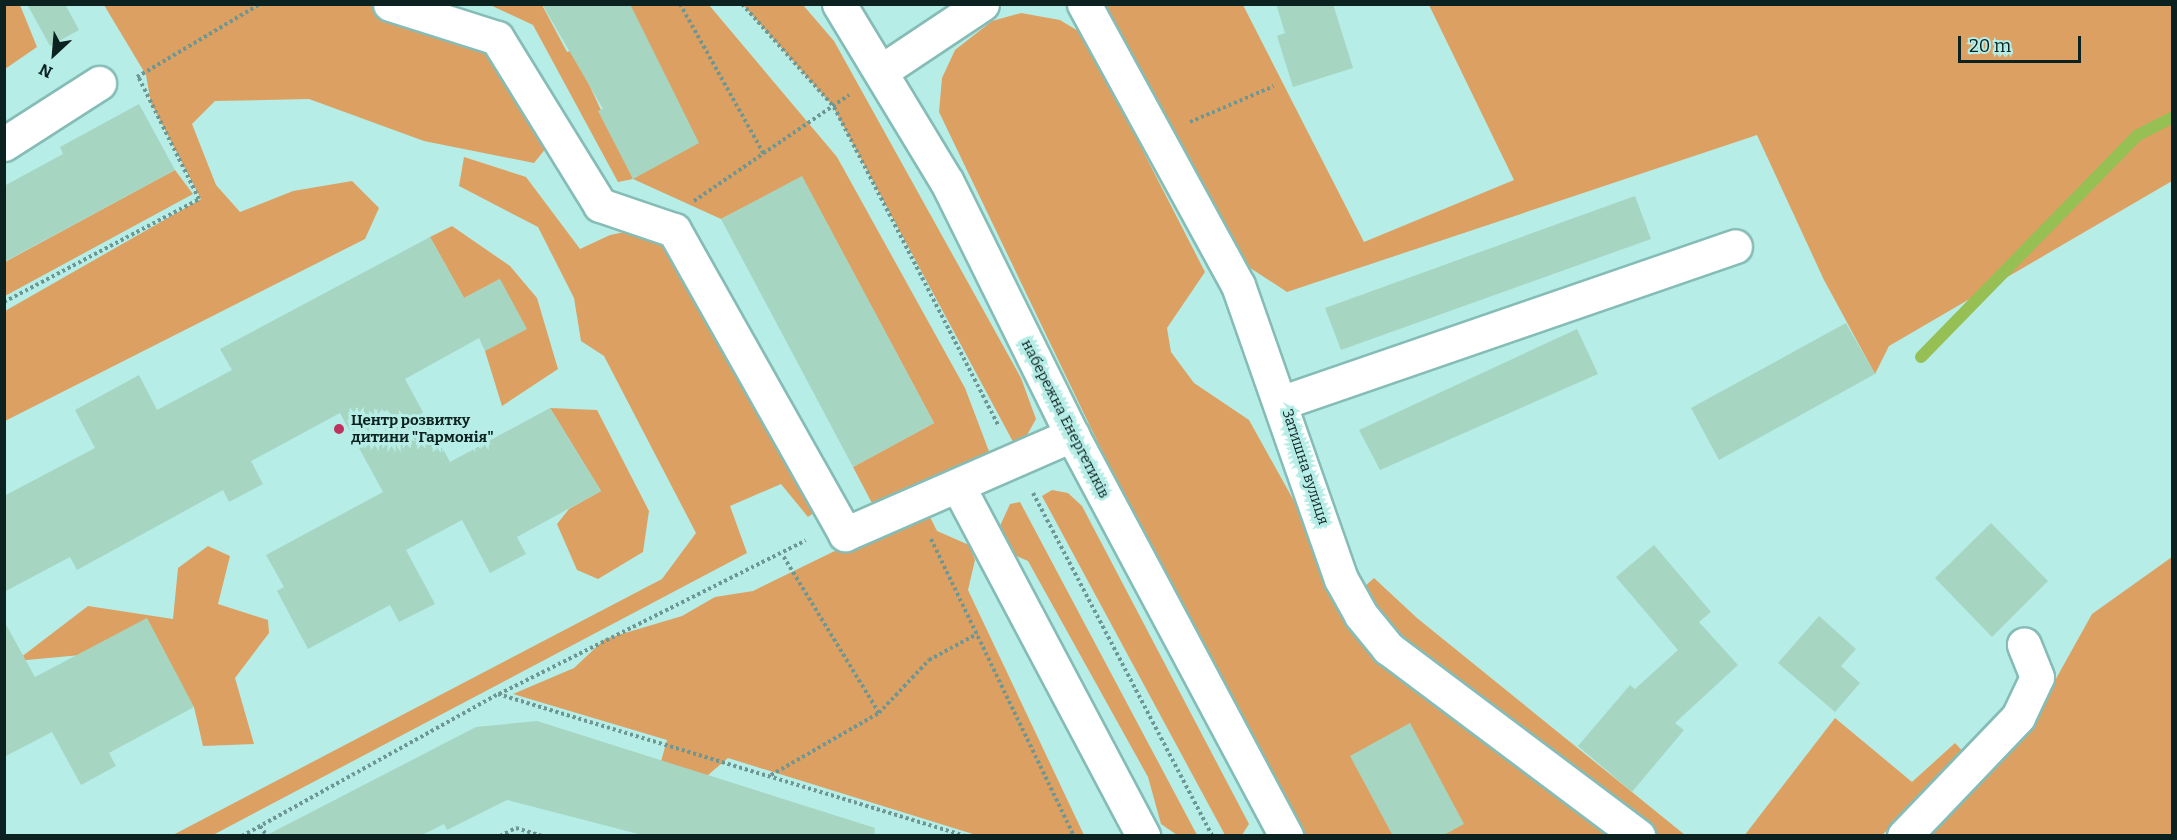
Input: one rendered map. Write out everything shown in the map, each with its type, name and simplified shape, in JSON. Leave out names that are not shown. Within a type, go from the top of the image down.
[{"type":"street","points":[[390,4],[497,38],[600,205],[674,230],[845,534],[1072,435]]},
{"type":"street","name":"набережна Енергетиків","points":[[839,4],[882,70],[947,182],[1072,435],[1286,836]]},
{"type":"street","points":[[882,70],[982,4]]},
{"type":"street","name":"Затишна вулиця","points":[[1084,4],[1238,285],[1283,402],[1341,579],[1388,648],[1638,836]]},
{"type":"street","points":[[4,144],[99,83]]},
{"type":"street","points":[[1283,402],[1735,246]]},
{"type":"street","points":[[958,486],[1143,836]]},
{"type":"street","points":[[1904,836],[2018,717],[2037,677],[2025,645]]},
{"type":"path","points":[[680,4],[764,154]]},
{"type":"path","points":[[742,4],[834,107],[1212,836]]},
{"type":"path","points":[[686,206],[834,107],[882,70]]},
{"type":"path","points":[[4,302],[199,199],[138,76]]},
{"type":"path","points":[[1156,136],[1274,86]]},
{"type":"path","points":[[914,504],[1074,836]]},
{"type":"path","points":[[242,836],[498,694],[782,554],[838,520]]},
{"type":"path","points":[[782,554],[879,713]]},
{"type":"path","points":[[771,775],[879,713],[929,660],[977,634]]},
{"type":"path","points":[[498,694],[966,836]]},
{"type":"path","points":[[260,826],[267,836]]},
{"type":"path","points":[[500,836],[516,828],[543,836]]},
{"type":"shaded area","points":[[4,5],[20,5],[37,47],[5,69]]},
{"type":"shaded area","points":[[104,5],[380,5],[498,46],[555,137],[534,163],[424,141],[309,99],[215,101],[192,124],[216,185],[240,212],[293,191],[352,181],[379,208],[365,239],[5,421],[5,311],[201,199],[151,103],[146,75]]},
{"type":"shaded area","points":[[490,5],[542,5],[567,52],[573,50],[633,179],[618,182],[533,25]]},
{"type":"shaded area","points":[[630,5],[709,5],[837,157],[965,388],[990,454],[874,507],[853,467],[934,423],[802,177],[721,219],[633,179]]},
{"type":"shaded area","points":[[743,5],[803,5],[834,41],[1021,378],[1036,419],[1018,451],[832,105]]},
{"type":"shaded area","points":[[1100,5],[1243,5],[1364,242],[1514,180],[1429,5],[2172,5],[2172,181],[1889,346],[1875,374],[1824,280],[1757,135],[1287,292],[1232,256]]},
{"type":"shaded area","points":[[1021,13],[1060,20],[1083,34],[1205,272],[1167,328],[1171,352],[1194,383],[1249,420],[1294,501],[1329,596],[1356,638],[1462,725],[1623,835],[1305,835],[1114,476],[939,112],[942,78],[955,50],[992,21]]},
{"type":"shaded area","points":[[464,157],[526,177],[580,249],[610,235],[654,226],[822,507],[808,517],[781,484],[730,506],[747,553],[213,835],[171,836],[662,579],[696,533],[604,356],[581,341],[574,298],[538,227],[459,186]]},
{"type":"shaded area","points":[[175,170],[193,194],[5,296],[5,262]]},
{"type":"shaded area","points":[[452,226],[510,266],[537,298],[558,369],[502,406],[485,351],[500,279],[464,298],[430,237]]},
{"type":"shaded area","points":[[550,408],[597,410],[649,511],[643,552],[598,579],[577,570],[557,524],[569,509],[601,491]]},
{"type":"shaded area","points":[[1052,490],[1068,493],[1082,506],[1249,824],[1242,835],[1225,835],[1042,496]]},
{"type":"shaded area","points":[[1020,502],[1197,835],[1177,835],[1161,824],[1148,777],[1028,561],[1007,552],[995,537],[1010,504]]},
{"type":"shaded area","points":[[929,515],[937,531],[969,545],[975,560],[968,590],[1084,835],[976,835],[728,758],[708,775],[683,778],[660,765],[667,740],[513,694],[574,668],[605,639],[682,616],[715,597],[753,591],[849,544]]},
{"type":"shaded area","points":[[208,546],[230,556],[218,604],[268,620],[269,633],[235,678],[254,744],[203,746],[194,707],[135,650],[16,661],[88,606],[173,619],[178,568]]},
{"type":"shaded area","points":[[2172,557],[2172,835],[1914,836],[2038,711],[2092,614]]},
{"type":"shaded area","points":[[1374,578],[1417,618],[1685,835],[1658,835],[1387,628],[1363,588]]},
{"type":"shaded area","points":[[1835,718],[1912,782],[1955,743],[1968,757],[1882,835],[1744,836]]},
{"type":"building","points":[[27,4],[65,4],[79,30],[50,46]]},
{"type":"building","points":[[542,4],[630,4],[699,143],[633,179],[598,111],[603,109]]},
{"type":"building","points":[[1276,4],[1333,4],[1353,68],[1293,87],[1277,36],[1285,33]]},
{"type":"building","points":[[139,104],[175,170],[4,262],[4,186],[63,154],[60,147]]},
{"type":"building","points":[[802,176],[934,423],[853,467],[721,219]]},
{"type":"building","points":[[1635,196],[1651,239],[1341,350],[1325,308]]},
{"type":"building","points":[[430,237],[464,298],[500,279],[527,329],[485,351],[479,338],[405,379],[450,462],[550,408],[601,491],[517,537],[526,554],[490,573],[462,520],[406,550],[435,604],[399,622],[390,605],[308,649],[277,591],[284,587],[266,555],[383,492],[340,413],[251,461],[263,484],[229,502],[223,490],[77,570],[70,557],[4,592],[4,496],[95,448],[75,410],[139,375],[157,410],[232,370],[220,349]]},
{"type":"building","points":[[1846,323],[1875,374],[1719,460],[1691,408]]},
{"type":"building","points":[[1577,329],[1598,374],[1380,470],[1359,430]]},
{"type":"building","points":[[1991,523],[2048,581],[1992,637],[1935,578]]},
{"type":"building","points":[[1654,545],[1711,612],[1699,622],[1738,665],[1675,723],[1684,730],[1632,792],[1578,746],[1630,685],[1635,689],[1678,650],[1616,577]]},
{"type":"building","points":[[1819,616],[1856,649],[1841,666],[1860,683],[1835,712],[1778,663]]},
{"type":"building","points":[[147,618],[194,707],[109,753],[116,766],[81,785],[52,732],[4,757],[4,621],[35,677]]},
{"type":"building","points":[[537,721],[875,828],[874,836],[646,836],[507,800],[447,830],[444,824],[420,836],[265,836],[476,727]]},
{"type":"building","points":[[1410,723],[1464,824],[1442,836],[1393,836],[1350,756]]},
{"type":"waterway","points":[[1921,357],[2138,135],[2172,118]]},
{"type":"place","name":"Центр розвитку дитини \"Гармонія\"","points":[[339,429]]}]
